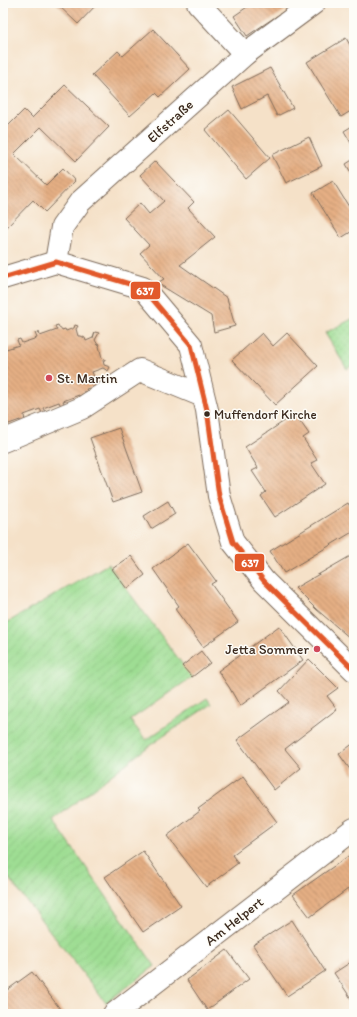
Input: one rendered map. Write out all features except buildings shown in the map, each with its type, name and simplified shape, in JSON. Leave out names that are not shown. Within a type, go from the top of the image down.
[{"type":"street","points":[[198,3],[244,54]]},
{"type":"street","name":"Elfstraße","points":[[56,262],[62,227],[80,202],[244,54],[314,3]]},
{"type":"street","points":[[3,278],[56,262],[143,288],[191,345],[204,396],[211,434],[219,496],[233,542],[264,582],[354,670]]},
{"type":"street","points":[[3,441],[82,408],[140,370],[204,396]]},
{"type":"street","name":"Am Helpert","points":[[114,1014],[354,829]]},
{"type":"green space","points":[[354,318],[354,364],[347,369],[325,333]]},
{"type":"green space","points":[[108,564],[192,677],[130,720],[146,740],[207,698],[211,704],[149,746],[53,820],[155,966],[106,1003],[3,871],[3,625]]},
{"type":"transit line","name":"637","points":[[3,278],[56,262],[143,288],[191,345],[207,410],[219,496],[233,542],[264,581],[354,670]]},
{"type":"place","name":"St. Martin","points":[[49,378]]},
{"type":"place","name":"Muffendorf Kirche","points":[[207,414]]},
{"type":"place","name":"Jetta Sommer","points":[[317,649]]}]
